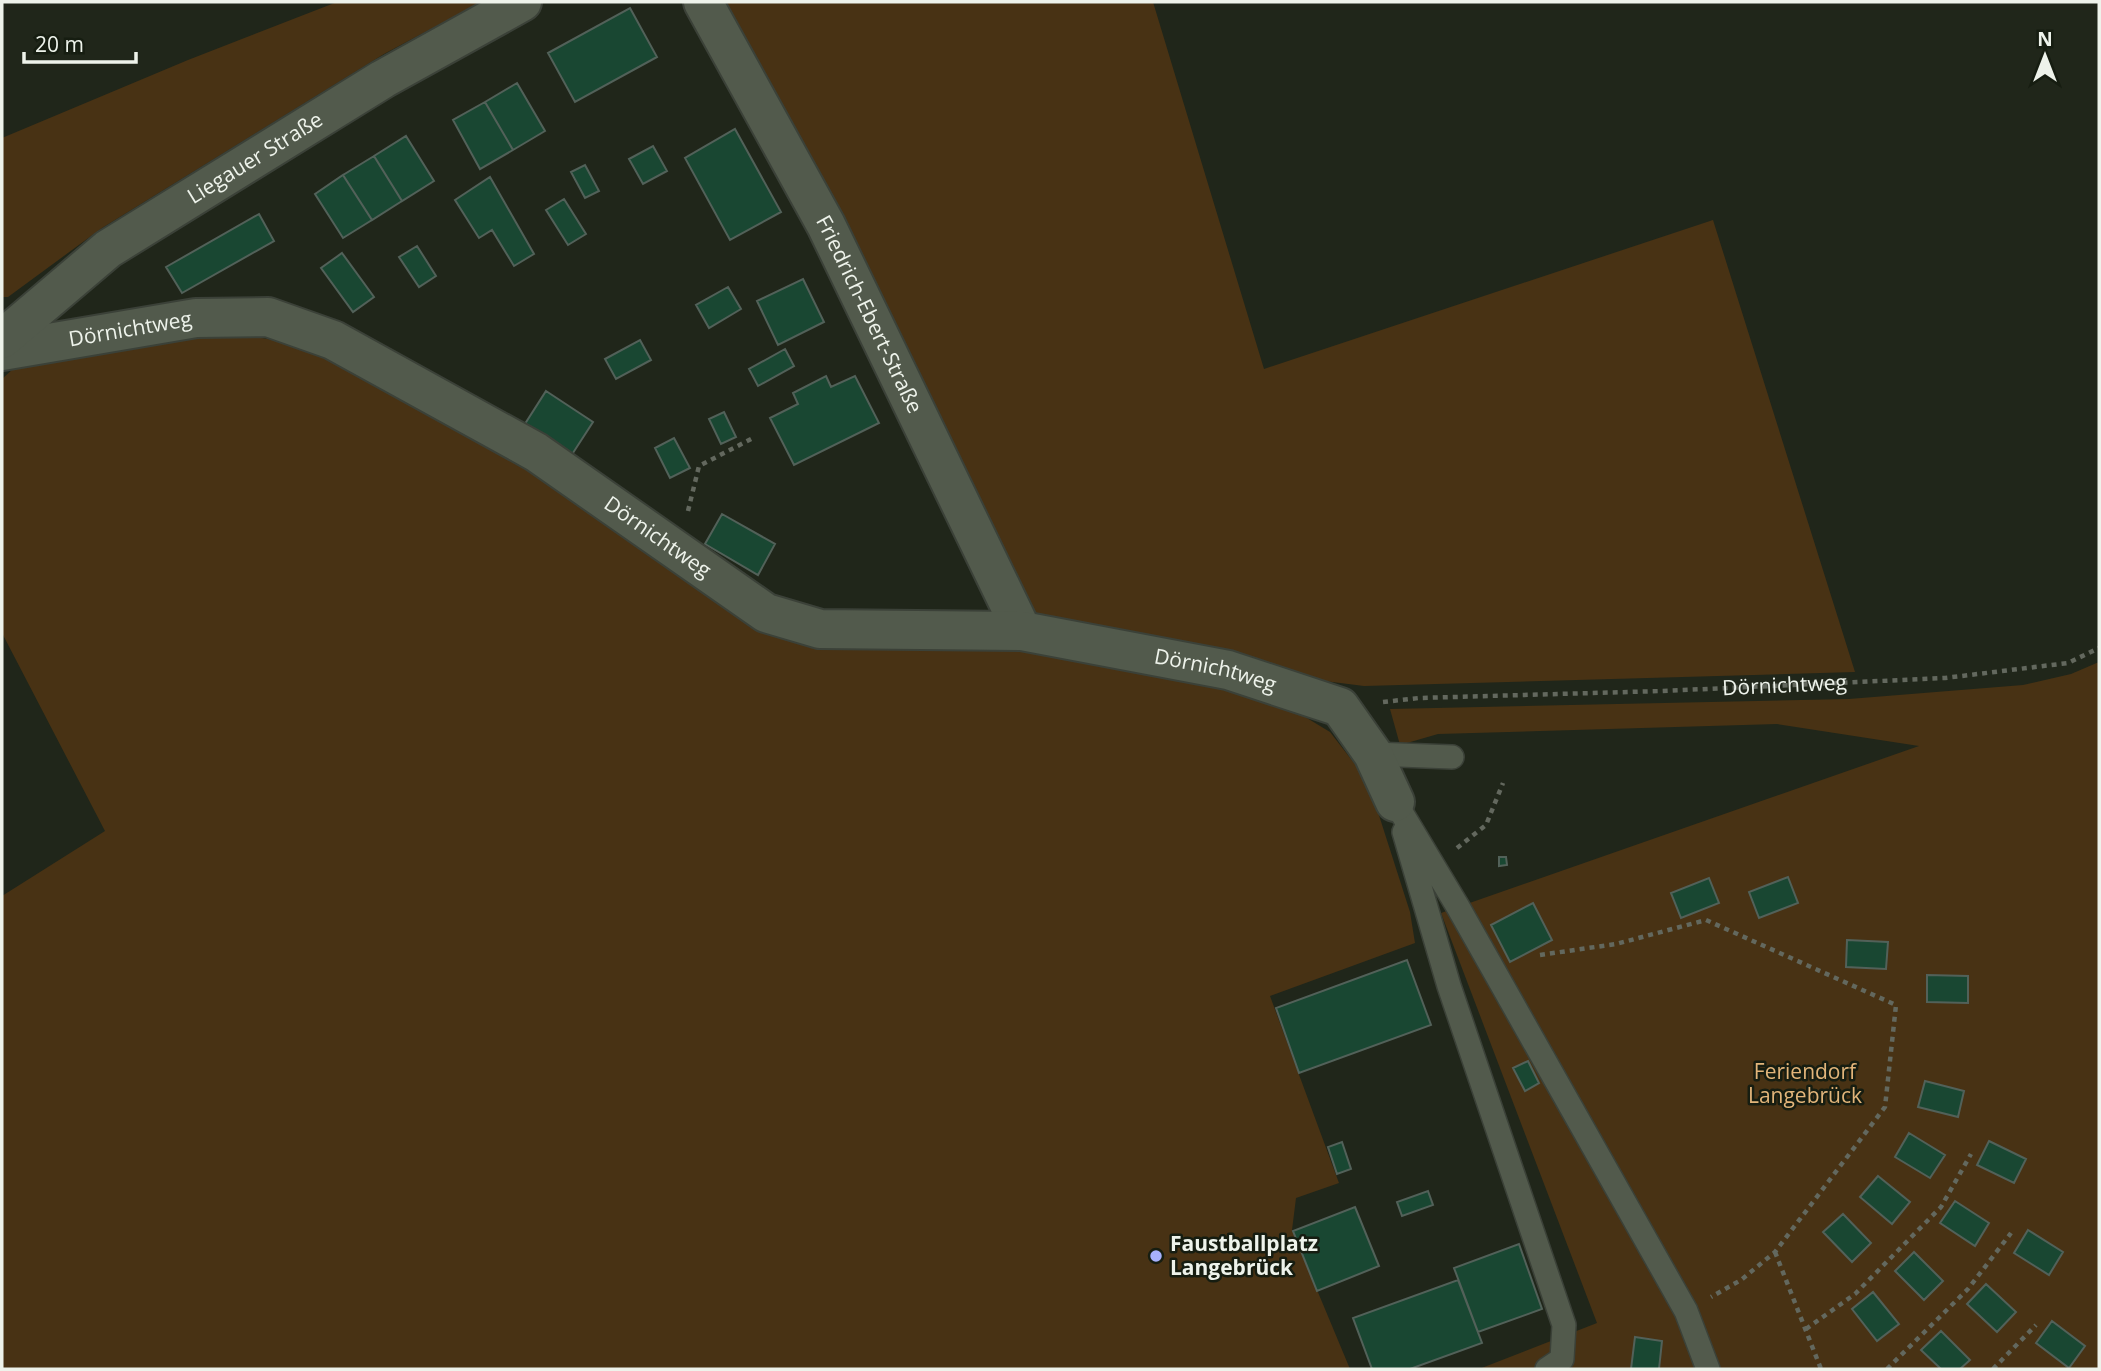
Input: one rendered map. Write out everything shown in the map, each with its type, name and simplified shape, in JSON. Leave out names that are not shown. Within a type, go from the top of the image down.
[{"type":"street","name":"Liegauer Straße","points":[[2,339],[108,249],[383,79],[522,2]]},
{"type":"street","name":"Friedrich-Ebert-Straße","points":[[703,2],[826,225],[1022,631]]},
{"type":"street","name":"Dörnichtweg","points":[[2,351],[196,318],[268,317],[332,340],[536,452],[766,612],[820,629],[1022,631],[1227,670],[1340,707]]},
{"type":"street","points":[[1340,707],[1373,754],[1395,802]]},
{"type":"lane","points":[[1373,754],[1452,757]]},
{"type":"lane","points":[[1395,802],[1441,878],[1686,1311],[1708,1369]]},
{"type":"lane","points":[[1395,802],[1448,986],[1563,1325],[1562,1359],[1547,1369]]},
{"type":"path","points":[[664,542],[686,519],[699,466],[755,437]]},
{"type":"path","name":"Dörnichtweg","points":[[1340,707],[1419,698],[1662,691],[1945,678],[2068,663],[2099,648]]},
{"type":"path","points":[[1441,878],[1459,844],[1486,825],[1503,783]]},
{"type":"path","points":[[1540,955],[1616,944],[1706,920],[1896,1005],[1885,1107],[1775,1252],[1741,1280],[1686,1311]]},
{"type":"path","points":[[1806,1329],[1854,1294],[1941,1207],[1971,1154]]},
{"type":"path","points":[[1887,1369],[1968,1289],[2011,1233]]},
{"type":"path","points":[[1775,1252],[1821,1369]]},
{"type":"path","points":[[1993,1369],[2036,1325]]},
{"type":"green space","points":[[337,2],[481,2],[384,54],[102,228],[8,297],[2,297],[2,138],[188,60]]},
{"type":"green space","points":[[716,2],[1153,2],[1264,369],[1713,220],[1855,672],[1364,686],[1293,677],[1072,627],[1025,608]]},
{"type":"green space","points":[[226,332],[322,348],[581,489],[724,603],[1044,647],[1230,686],[1287,706],[1330,732],[1368,781],[1410,912],[1415,943],[1270,996],[1339,1183],[1296,1198],[1292,1230],[1350,1369],[2,1369],[2,896],[105,831],[2,633],[2,379],[24,359]]},
{"type":"green space","name":"Feriendorf Langebrück","points":[[2099,662],[2099,1369],[1479,1369],[1597,1323],[1441,913],[1919,746],[1777,724],[1438,734],[1400,745],[1390,709],[1849,699],[2023,685],[2071,674]]},
{"type":"building","points":[[630,8],[657,57],[575,102],[548,53]]},
{"type":"building","points":[[517,83],[545,131],[513,150],[485,102]]},
{"type":"building","points":[[485,102],[513,150],[480,169],[453,120]]},
{"type":"building","points":[[735,129],[781,212],[730,240],[685,158]]},
{"type":"building","points":[[406,136],[434,181],[402,201],[374,156]]},
{"type":"building","points":[[653,146],[667,171],[643,184],[629,159]]},
{"type":"building","points":[[374,156],[402,201],[372,220],[343,175]]},
{"type":"building","points":[[585,165],[599,191],[585,198],[571,172]]},
{"type":"building","points":[[343,175],[372,220],[343,238],[315,194]]},
{"type":"building","points":[[490,177],[534,254],[514,266],[492,230],[479,238],[455,200]]},
{"type":"building","points":[[564,199],[586,234],[568,245],[546,210]]},
{"type":"building","points":[[259,214],[274,241],[182,293],[166,267]]},
{"type":"building","points":[[417,246],[436,276],[419,287],[399,257]]},
{"type":"building","points":[[342,253],[374,297],[353,312],[321,268]]},
{"type":"building","points":[[803,279],[824,322],[778,345],[757,301]]},
{"type":"building","points":[[728,287],[741,309],[709,328],[696,305]]},
{"type":"building","points":[[640,340],[651,360],[616,379],[605,359]]},
{"type":"building","points":[[785,349],[794,366],[758,386],[749,369]]},
{"type":"building","points":[[826,376],[831,387],[855,376],[879,423],[794,465],[770,418],[798,404],[793,393]]},
{"type":"building","points":[[546,391],[593,422],[571,456],[523,427]]},
{"type":"building","points":[[724,412],[736,437],[721,444],[709,419]]},
{"type":"building","points":[[674,438],[690,468],[670,478],[655,448]]},
{"type":"building","points":[[722,514],[775,544],[758,575],[705,544]]},
{"type":"building","points":[[1499,857],[1506,857],[1507,865],[1499,866]]},
{"type":"building","points":[[1788,877],[1798,903],[1759,918],[1749,892]]},
{"type":"building","points":[[1709,878],[1719,903],[1681,918],[1671,893]]},
{"type":"building","points":[[1533,903],[1552,940],[1510,962],[1491,925]]},
{"type":"building","points":[[1847,940],[1888,942],[1886,969],[1846,967]]},
{"type":"building","points":[[1407,960],[1431,1025],[1299,1073],[1276,1008]]},
{"type":"building","points":[[1927,975],[1968,976],[1968,1003],[1927,1002]]},
{"type":"building","points":[[1528,1061],[1539,1083],[1525,1091],[1513,1068]]},
{"type":"building","points":[[1925,1081],[1964,1091],[1958,1117],[1918,1107]]},
{"type":"building","points":[[1909,1133],[1945,1155],[1930,1178],[1895,1157]]},
{"type":"building","points":[[1989,1141],[2026,1159],[2014,1183],[1977,1165]]},
{"type":"building","points":[[1342,1142],[1351,1169],[1337,1174],[1328,1147]]},
{"type":"building","points":[[1878,1176],[1910,1202],[1892,1224],[1860,1197]]},
{"type":"building","points":[[1428,1191],[1433,1205],[1402,1216],[1397,1202]]},
{"type":"building","points":[[1955,1201],[1989,1223],[1975,1246],[1940,1223]]},
{"type":"building","points":[[1355,1207],[1379,1266],[1317,1291],[1293,1231]]},
{"type":"building","points":[[1843,1214],[1871,1243],[1852,1262],[1823,1232]]},
{"type":"building","points":[[2028,1230],[2063,1252],[2049,1275],[2014,1253]]},
{"type":"building","points":[[1519,1244],[1542,1309],[1478,1332],[1454,1268]]},
{"type":"building","points":[[1914,1252],[1943,1281],[1924,1300],[1895,1271]]},
{"type":"building","points":[[1458,1280],[1482,1343],[1410,1369],[1372,1369],[1353,1318]]},
{"type":"building","points":[[1986,1284],[2016,1312],[1997,1332],[1967,1304]]},
{"type":"building","points":[[1873,1292],[1899,1324],[1877,1341],[1852,1309]]},
{"type":"building","points":[[2052,1321],[2085,1346],[2069,1368],[2036,1343]]},
{"type":"building","points":[[1941,1331],[1970,1360],[1960,1369],[1941,1369],[1921,1350]]},
{"type":"building","points":[[1635,1337],[1662,1341],[1659,1369],[1631,1369]]},
{"type":"place","name":"Faustballplatz Langebrück","points":[[1156,1256]]}]
